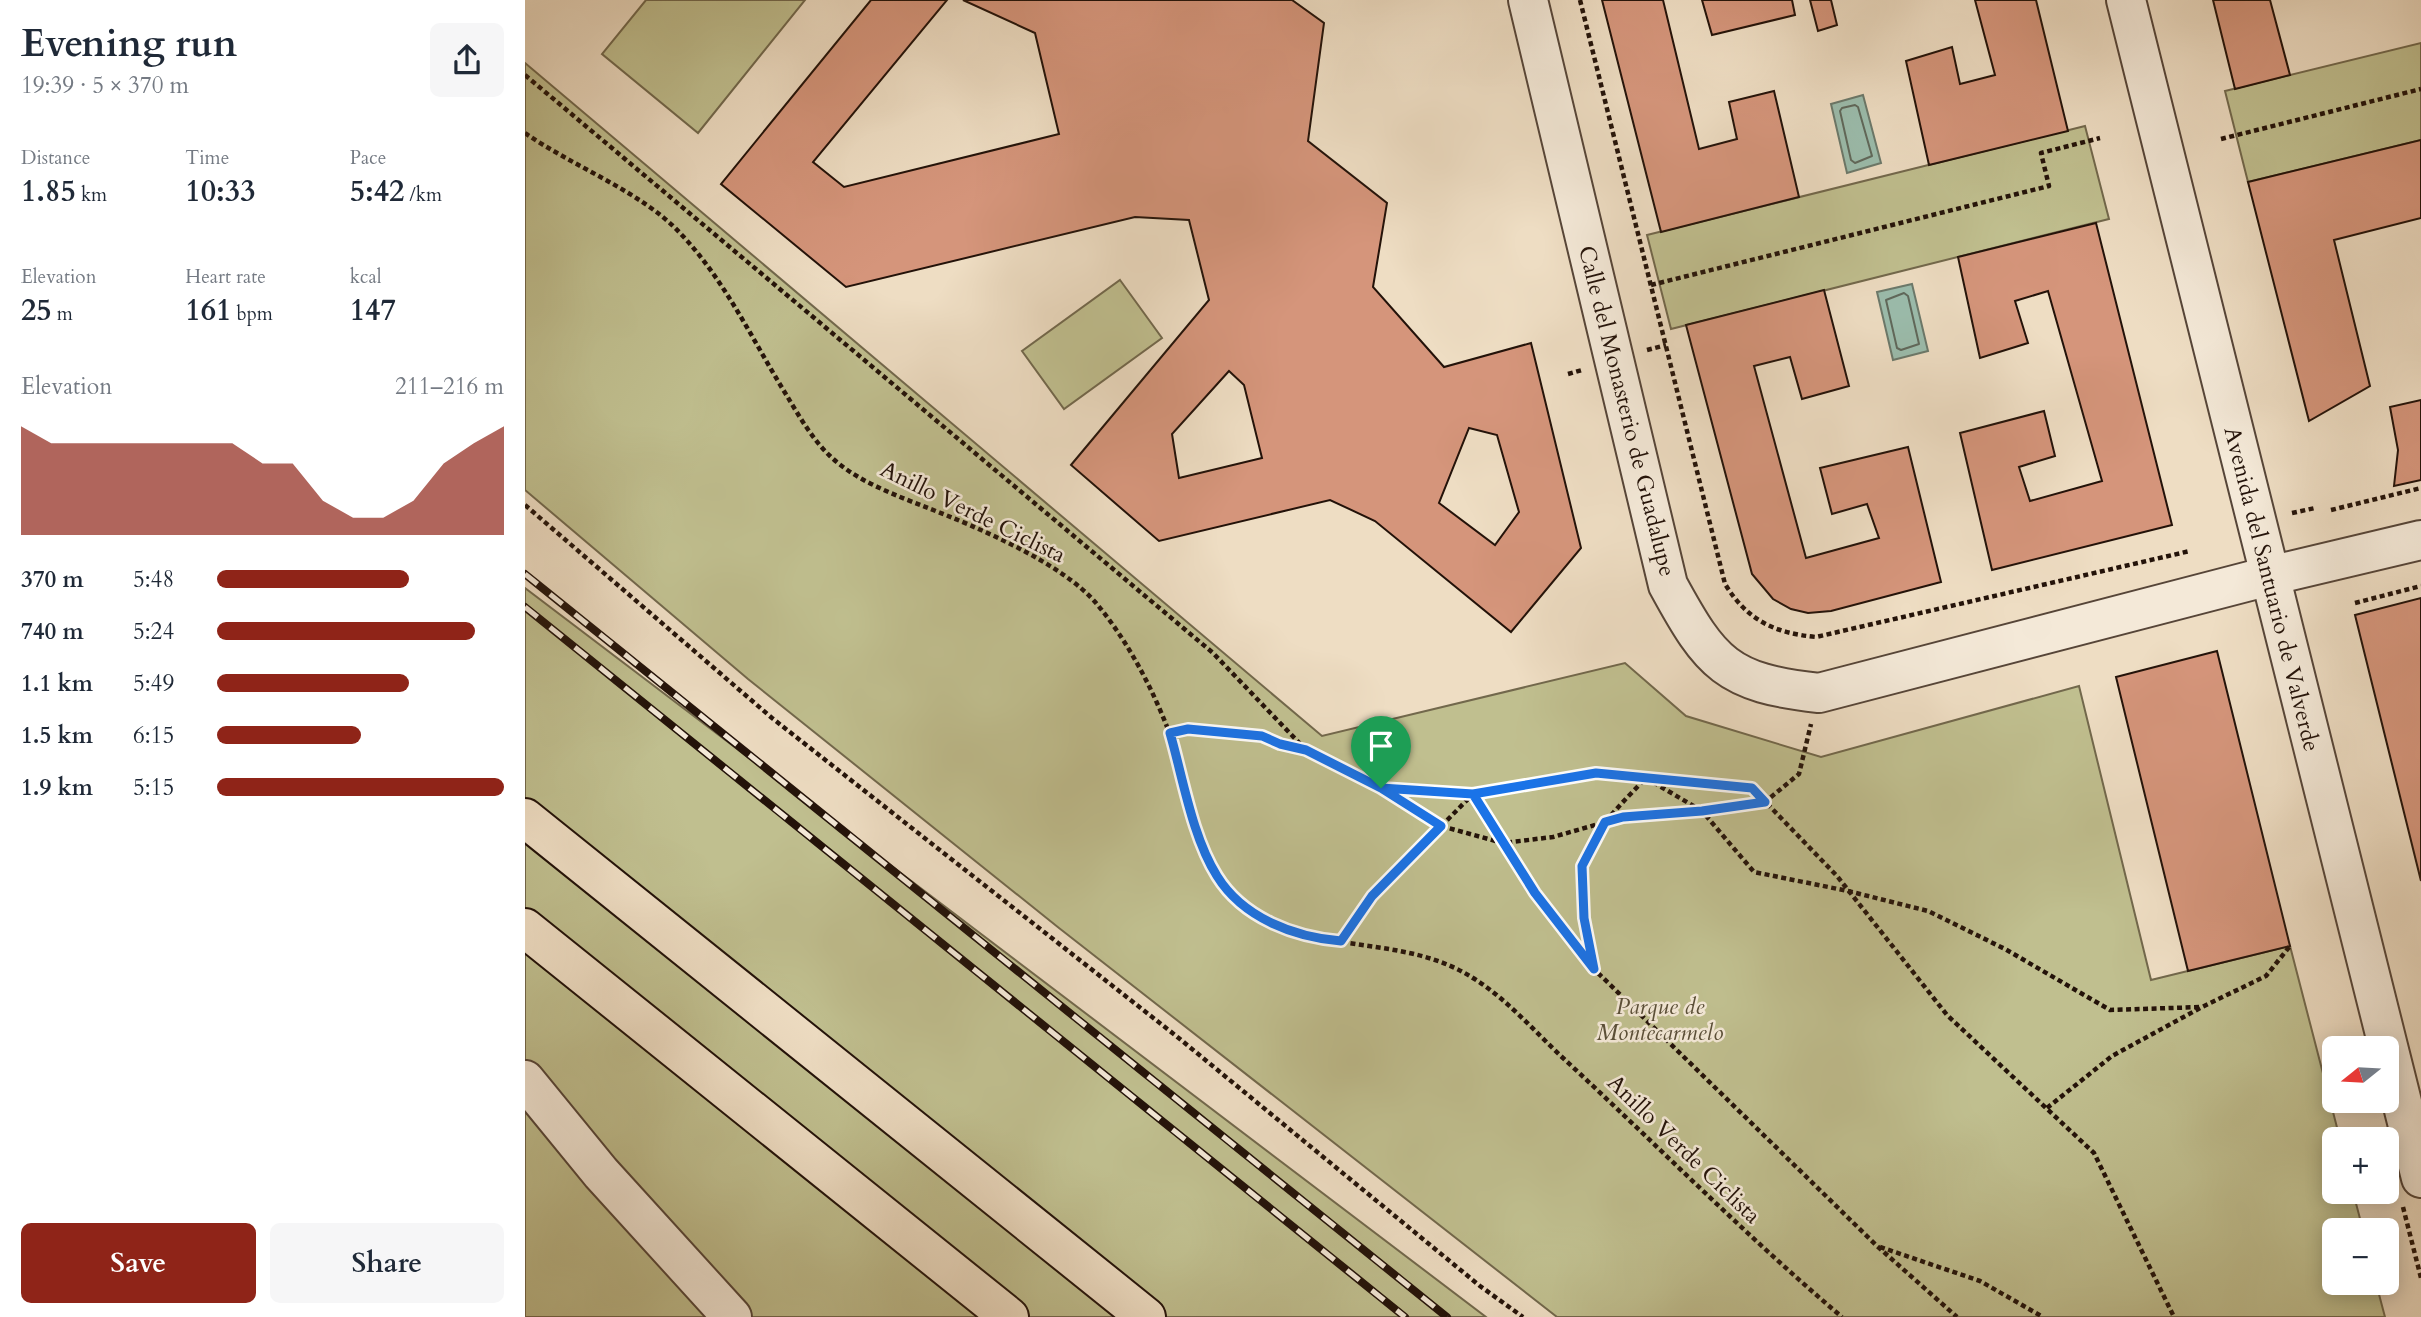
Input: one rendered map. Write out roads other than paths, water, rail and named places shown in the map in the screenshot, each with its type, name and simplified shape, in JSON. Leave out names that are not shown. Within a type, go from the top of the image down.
[{"type":"highway","points":[[525,818],[1146,1317]]},
{"type":"highway","points":[[525,928],[1009,1317]]},
{"type":"street","name":"Calle del Monasterio de Guadalupe","points":[[1528,0],[1668,584],[1691,627],[1714,657],[1742,677],[1781,689],[1819,693],[2269,576],[2421,540]]},
{"type":"street","name":"Avenida del Santuario de Valverde","points":[[2126,0],[2421,1178]]},
{"type":"street","points":[[525,1080],[601,1173],[731,1317]]},
{"type":"water","points":[[1863,95],[1881,163],[1847,173],[1831,104]]},
{"type":"water","points":[[1912,284],[1928,351],[1893,360],[1877,292]]},
{"type":"railway","points":[[525,574],[1447,1317]]},
{"type":"railway","points":[[525,607],[1405,1317]]},
{"type":"park label","name":"Parque de Montecarmelo","points":[[1660,1019]]}]
